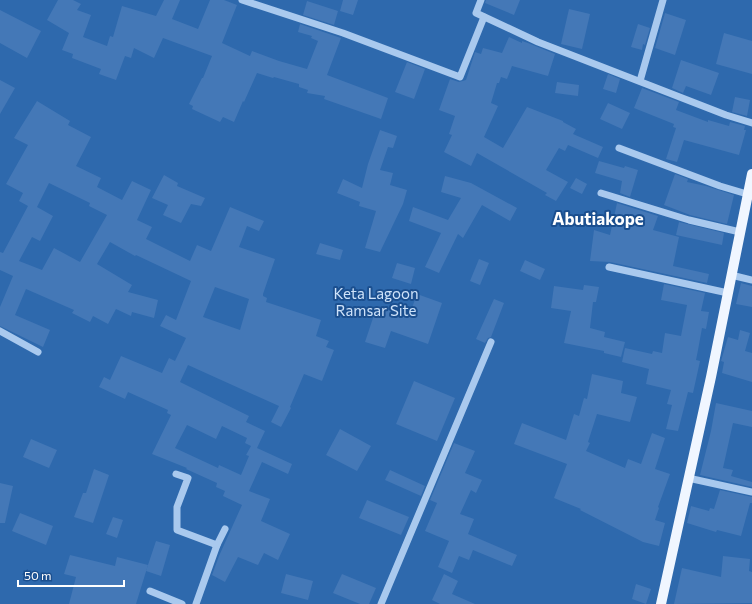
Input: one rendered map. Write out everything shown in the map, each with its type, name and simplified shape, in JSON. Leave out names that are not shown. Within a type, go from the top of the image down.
[{"type":"main road","points":[[660,604],[711,378],[752,174]]},
{"type":"street","points":[[242,0],[364,41],[460,77],[484,17]]},
{"type":"street","points":[[481,0],[476,13],[538,42],[726,114],[752,122]]},
{"type":"street","points":[[640,81],[663,0]]},
{"type":"street","points":[[619,148],[720,186],[749,191]]},
{"type":"street","points":[[601,193],[689,220],[740,232]]},
{"type":"street","points":[[609,267],[728,293]]},
{"type":"street","points":[[732,275],[752,280]]},
{"type":"street","points":[[0,331],[38,352]]},
{"type":"street","points":[[381,604],[491,342]]},
{"type":"street","points":[[176,474],[188,478],[177,507],[177,530],[217,545]]},
{"type":"street","points":[[688,478],[752,492]]},
{"type":"street","points":[[196,604],[217,545],[225,529]]},
{"type":"street","points":[[150,591],[182,604]]},
{"type":"green space","name":"Keta Lagoon Ramsar Site","points":[[0,0],[752,0],[752,604],[0,604]]},
{"type":"building","points":[[58,0],[73,0],[81,4],[77,10],[91,15],[83,37],[107,46],[110,36],[113,37],[122,6],[156,16],[164,0],[180,0],[172,19],[198,29],[210,0],[224,0],[237,5],[222,43],[250,56],[252,51],[307,69],[318,41],[311,38],[312,36],[298,32],[300,24],[341,38],[327,75],[388,98],[381,119],[324,99],[325,96],[307,93],[308,90],[299,87],[299,84],[257,73],[234,122],[223,117],[220,122],[192,109],[193,106],[189,104],[203,78],[212,56],[163,38],[154,58],[134,48],[131,58],[125,56],[116,80],[99,74],[101,69],[72,58],[73,54],[62,50],[69,33],[47,20]]},
{"type":"building","points":[[343,0],[358,0],[353,15],[340,11]]},
{"type":"building","points":[[486,0],[520,0],[514,15],[485,3]]},
{"type":"building","points":[[307,1],[338,11],[334,25],[303,15]]},
{"type":"building","points":[[569,9],[590,14],[582,49],[561,44]]},
{"type":"building","points":[[0,10],[41,31],[27,58],[0,43]]},
{"type":"building","points":[[665,13],[686,20],[675,55],[655,48]]},
{"type":"building","points":[[638,24],[650,28],[642,50],[631,47]]},
{"type":"building","points":[[724,33],[752,41],[752,74],[716,64]]},
{"type":"building","points":[[509,37],[555,54],[548,76],[512,66],[507,79],[501,77],[499,83],[497,83],[491,103],[498,106],[484,137],[503,148],[527,107],[563,121],[576,129],[573,134],[603,147],[598,158],[568,145],[565,151],[559,148],[546,170],[568,182],[556,201],[545,195],[547,193],[477,153],[471,166],[444,152],[452,135],[449,134],[455,116],[439,110],[450,79],[459,82],[466,80],[475,52],[481,54],[483,48],[502,53]]},
{"type":"building","points":[[681,60],[719,73],[711,95],[686,86],[683,93],[672,88]]},
{"type":"building","points":[[407,62],[425,69],[414,99],[395,92]]},
{"type":"building","points":[[608,74],[620,79],[616,93],[603,89]]},
{"type":"building","points":[[0,80],[15,88],[0,114]]},
{"type":"building","points":[[557,82],[579,85],[578,96],[555,93]]},
{"type":"building","points":[[642,88],[679,102],[676,110],[708,122],[708,120],[729,126],[730,122],[745,126],[744,130],[746,130],[739,155],[684,140],[677,162],[666,159],[676,128],[673,127],[674,124],[634,108]]},
{"type":"building","points":[[735,97],[750,100],[747,116],[732,112]]},
{"type":"building","points":[[37,101],[70,121],[68,125],[91,137],[76,166],[101,178],[97,187],[122,200],[132,181],[151,190],[137,220],[152,227],[146,239],[190,261],[197,245],[211,251],[230,207],[264,221],[259,231],[247,226],[239,247],[275,259],[263,294],[263,296],[267,298],[266,302],[321,320],[316,336],[329,341],[326,347],[334,350],[322,381],[304,374],[290,407],[291,408],[281,427],[271,422],[279,406],[188,365],[180,382],[249,416],[246,422],[265,431],[257,448],[292,464],[288,474],[262,462],[249,491],[270,499],[261,521],[290,534],[278,560],[264,553],[258,565],[238,557],[225,582],[212,575],[242,505],[223,496],[225,491],[216,487],[217,483],[186,469],[187,468],[152,454],[171,415],[167,413],[168,410],[128,392],[125,399],[99,387],[104,377],[110,380],[121,356],[162,373],[169,358],[175,361],[186,338],[160,326],[166,315],[176,320],[191,281],[136,255],[135,256],[110,242],[97,264],[132,285],[128,292],[158,300],[154,318],[132,312],[131,316],[116,309],[108,324],[93,316],[90,322],[72,313],[74,310],[26,289],[15,315],[50,330],[43,347],[0,326],[0,307],[13,276],[0,270],[0,252],[3,253],[28,206],[19,201],[23,193],[6,184],[28,145],[14,138]],"holes":[[[49,183],[90,203],[89,206],[107,215],[80,262],[54,248],[42,270],[19,261],[32,237],[40,241],[53,216],[37,207]],[[215,287],[249,299],[240,330],[203,317]],[[187,425],[216,439],[222,426],[247,438],[245,443],[251,446],[246,455],[249,456],[241,475],[219,465],[218,468],[175,448]]]},
{"type":"building","points":[[608,103],[630,113],[622,129],[600,119]]},
{"type":"building","points":[[380,130],[397,136],[393,148],[388,147],[380,170],[393,173],[390,185],[407,190],[403,204],[380,252],[365,248],[376,211],[359,206],[360,202],[337,193],[343,179],[362,188],[368,164]]},
{"type":"building","points":[[599,161],[638,170],[630,197],[620,193],[622,181],[595,173]]},
{"type":"building","points":[[675,174],[688,179],[687,182],[706,186],[734,195],[727,224],[690,215],[664,205]]},
{"type":"building","points":[[164,175],[178,183],[177,186],[205,198],[201,206],[191,204],[181,223],[163,215],[168,205],[152,198]]},
{"type":"building","points":[[445,176],[471,183],[517,208],[510,221],[482,205],[463,238],[458,234],[439,273],[425,267],[441,233],[409,221],[413,207],[448,220],[461,198],[441,192]]},
{"type":"building","points":[[576,178],[587,184],[582,194],[570,188]]},
{"type":"building","points":[[617,203],[658,216],[653,230],[679,237],[673,266],[709,274],[707,283],[610,262],[590,261],[594,230],[610,235]]},
{"type":"building","points":[[679,222],[724,233],[722,245],[676,235]]},
{"type":"building","points":[[320,243],[343,250],[340,260],[316,254]]},
{"type":"building","points":[[479,259],[489,263],[480,285],[470,281]]},
{"type":"building","points":[[525,260],[545,269],[540,280],[520,271]]},
{"type":"building","points":[[397,263],[415,268],[411,284],[392,278]]},
{"type":"building","points":[[741,283],[752,286],[752,307],[736,304]]},
{"type":"building","points":[[664,284],[705,293],[701,311],[709,312],[706,329],[702,328],[696,360],[700,361],[693,393],[688,392],[678,431],[666,429],[672,405],[667,404],[671,390],[646,384],[649,369],[622,362],[625,348],[652,354],[653,351],[662,353],[665,333],[681,336],[687,305],[661,300]]},
{"type":"building","points":[[584,285],[599,287],[596,302],[593,302],[590,328],[605,332],[604,337],[625,342],[621,357],[604,353],[604,351],[564,343],[571,311],[551,308],[554,286],[583,290]]},
{"type":"building","points":[[417,294],[442,303],[428,344],[391,331],[385,348],[365,342],[377,306],[409,316]]},
{"type":"building","points":[[494,299],[504,303],[491,337],[488,338],[485,343],[476,339]]},
{"type":"building","points":[[740,330],[750,333],[745,351],[752,353],[752,382],[722,373],[724,362],[721,361],[728,337],[738,340]]},
{"type":"building","points":[[592,374],[623,381],[621,393],[637,397],[630,422],[597,414],[588,442],[590,443],[586,451],[625,468],[628,459],[641,464],[652,433],[665,438],[655,469],[670,474],[655,520],[665,523],[659,546],[643,542],[580,510],[581,509],[554,498],[567,464],[514,444],[522,423],[566,440],[574,414],[579,416],[584,398],[587,399]]},
{"type":"building","points":[[414,381],[455,398],[437,441],[396,424]]},
{"type":"building","points":[[716,403],[752,411],[752,427],[733,423],[723,468],[733,470],[731,476],[752,482],[752,487],[700,475]]},
{"type":"building","points":[[340,429],[371,446],[357,471],[326,455]]},
{"type":"building","points":[[31,439],[57,450],[49,468],[23,457]]},
{"type":"building","points":[[454,443],[475,451],[465,473],[482,480],[476,493],[471,490],[460,514],[474,519],[468,534],[517,555],[512,566],[473,550],[469,560],[459,556],[452,573],[438,567],[449,541],[425,531],[437,503],[430,500]]},
{"type":"building","points":[[94,469],[109,475],[93,523],[74,517],[83,493],[86,493]]},
{"type":"building","points":[[390,470],[425,486],[421,496],[385,480]]},
{"type":"building","points":[[0,483],[13,486],[5,523],[0,523]]},
{"type":"building","points":[[720,490],[752,497],[752,503],[750,503],[741,536],[717,530],[716,532],[687,523],[691,506],[709,511],[710,508],[714,509]]},
{"type":"building","points":[[367,500],[409,517],[401,535],[359,518]]},
{"type":"building","points":[[20,513],[53,526],[46,545],[12,531]]},
{"type":"building","points":[[113,517],[123,520],[117,538],[106,534]]},
{"type":"building","points":[[156,541],[170,545],[161,576],[146,571]]},
{"type":"building","points":[[70,555],[115,566],[117,557],[148,565],[136,604],[69,604],[76,577],[64,574]]},
{"type":"building","points":[[723,556],[750,559],[749,571],[752,572],[752,603],[674,604],[682,568],[721,577]]},
{"type":"building","points":[[286,574],[313,581],[308,600],[281,593]]},
{"type":"building","points":[[342,574],[376,588],[369,604],[360,604],[333,593]]},
{"type":"building","points":[[444,574],[458,581],[452,594],[475,604],[440,604],[432,600]]},
{"type":"building","points":[[636,584],[651,589],[646,604],[632,599]]},
{"type":"district","name":"Abutiakope","points":[[598,218]]}]
